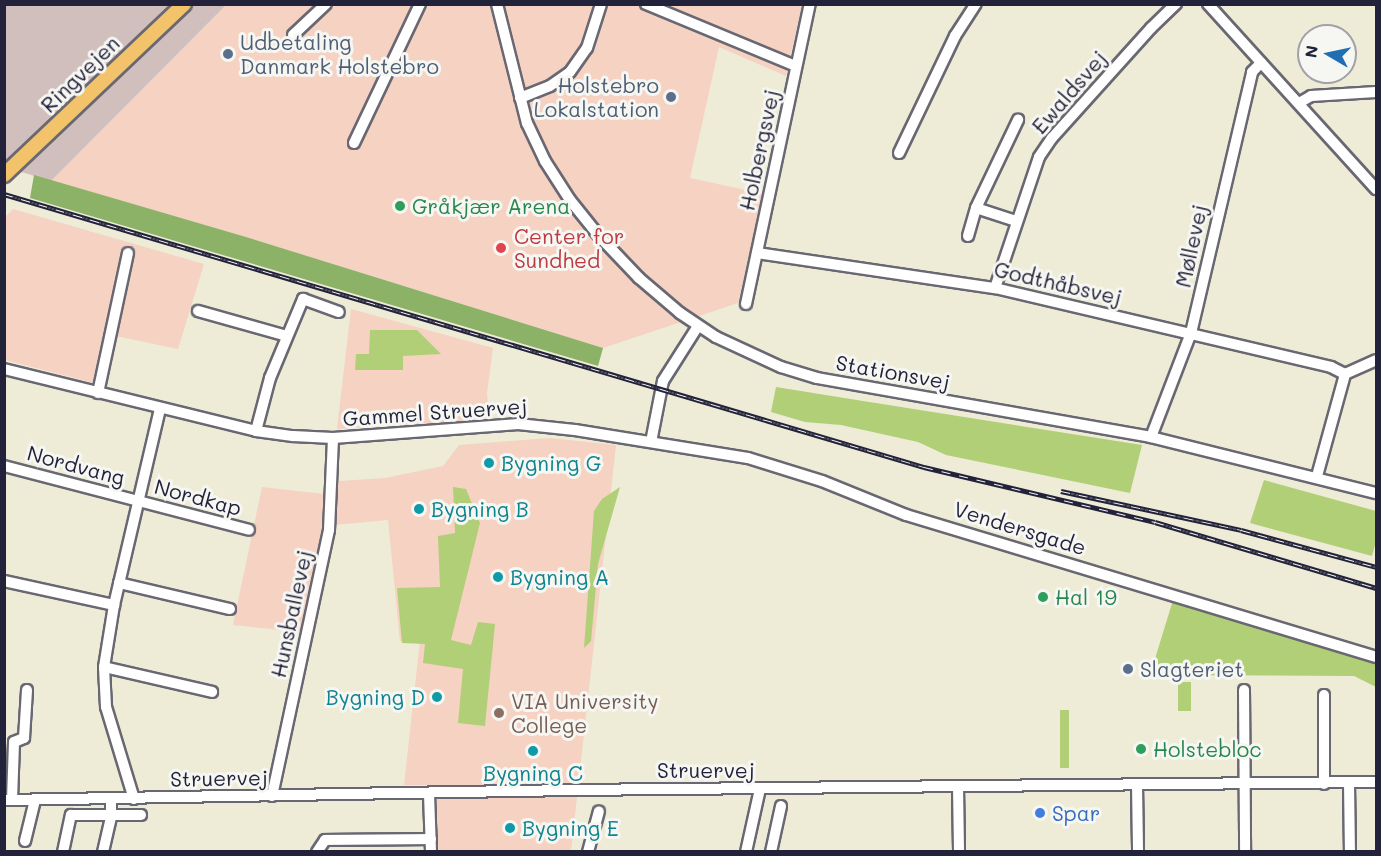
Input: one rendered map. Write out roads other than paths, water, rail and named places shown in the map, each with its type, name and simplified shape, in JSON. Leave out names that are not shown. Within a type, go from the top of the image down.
[{"type":"main road","name":"Ringvejen","points":[[8,171],[184,5]]},
{"type":"street","points":[[293,35],[326,4]]},
{"type":"street","points":[[354,143],[420,4]]},
{"type":"street","name":"Stationsvej","points":[[497,4],[527,123],[545,161],[570,200],[599,236],[639,278],[716,337],[781,367],[817,378],[1150,437],[1317,476],[1377,493]]},
{"type":"street","points":[[520,98],[550,86],[570,72],[587,48],[601,4]]},
{"type":"street","points":[[646,4],[796,66]]},
{"type":"street","name":"Holbergsvej","points":[[746,304],[810,4]]},
{"type":"street","points":[[899,153],[955,36],[976,4]]},
{"type":"street","name":"Ewaldsvej","points":[[995,288],[1039,157],[1052,138],[1151,28],[1176,4]]},
{"type":"street","points":[[1213,6],[1261,63],[1377,189]]},
{"type":"street","name":"Møllevej","points":[[1150,437],[1191,333],[1252,72],[1261,63]]},
{"type":"street","points":[[1299,103],[1311,96],[1377,92]]},
{"type":"street","name":"Ewaldsvej","points":[[968,236],[976,208],[1018,120]]},
{"type":"street","points":[[976,208],[1016,221]]},
{"type":"street","points":[[98,393],[128,253]]},
{"type":"street","name":"Godthåbsvej","points":[[757,253],[995,288],[1191,333],[1331,368],[1345,374]]},
{"type":"street","points":[[256,431],[270,378],[303,299],[339,312]]},
{"type":"street","points":[[198,311],[287,336]]},
{"type":"street","points":[[651,442],[663,381],[699,326]]},
{"type":"street","points":[[1317,476],[1345,374],[1377,360]]},
{"type":"street","name":"Gammel Struervej","points":[[6,369],[256,431],[333,438],[518,424],[651,442]]},
{"type":"street","name":"Nordkap","points":[[134,799],[106,707],[104,667],[114,605],[160,409]]},
{"type":"street","name":"Hunsballevej","points":[[272,796],[329,530],[333,438]]},
{"type":"street","name":"Vendersgade","points":[[651,442],[748,458],[822,481],[906,515],[1377,657]]},
{"type":"street","name":"Nordvang","points":[[4,466],[138,501]]},
{"type":"street","name":"Nordkap","points":[[138,501],[249,530]]},
{"type":"street","points":[[4,580],[114,605]]},
{"type":"street","points":[[119,583],[230,609]]},
{"type":"street","points":[[104,667],[212,692]]},
{"type":"street","name":"Struervej","points":[[27,690],[24,738],[14,742],[8,800],[571,790],[958,788],[1377,782]]},
{"type":"street","points":[[1244,690],[1245,852]]},
{"type":"street","points":[[1324,695],[1324,784]]},
{"type":"street","points":[[1348,783],[1350,852]]},
{"type":"street","points":[[1137,784],[1138,852]]},
{"type":"street","points":[[958,788],[959,852]]},
{"type":"street","points":[[746,852],[760,789]]},
{"type":"street","points":[[429,794],[431,852]]},
{"type":"street","points":[[103,852],[111,816],[111,799]]},
{"type":"street","points":[[25,841],[35,800]]},
{"type":"street","points":[[771,852],[781,806]]},
{"type":"street","points":[[588,852],[599,811]]},
{"type":"street","points":[[63,852],[71,815],[141,816]]},
{"type":"street","points":[[316,852],[325,840],[430,839]]},
{"type":"railway","points":[[4,194],[924,467],[1155,522],[1376,588]]},
{"type":"railway","points":[[1061,491],[1241,530],[1376,567]]},
{"type":"place","name":"Udbetaling Danmark Holstebro","points":[[228,54]]},
{"type":"place","name":"Holstebro Lokalstation","points":[[671,97]]},
{"type":"place","name":"Gråkjær Arena","points":[[400,206]]},
{"type":"place","name":"Center for Sundhed","points":[[501,248]]},
{"type":"place","name":"Bygning G","points":[[489,463]]},
{"type":"place","name":"Bygning B","points":[[419,509]]},
{"type":"place","name":"Bygning A","points":[[498,577]]},
{"type":"place","name":"Hal 19","points":[[1043,597]]},
{"type":"place","name":"Slagteriet","points":[[1128,669]]},
{"type":"place","name":"Bygning D","points":[[437,697]]},
{"type":"place","name":"VIA University College","points":[[499,713]]},
{"type":"place","name":"Holstebloc","points":[[1141,749]]},
{"type":"place","name":"Bygning C","points":[[533,751]]},
{"type":"place","name":"Spar","points":[[1040,813]]},
{"type":"place","name":"Bygning E","points":[[510,828]]}]
